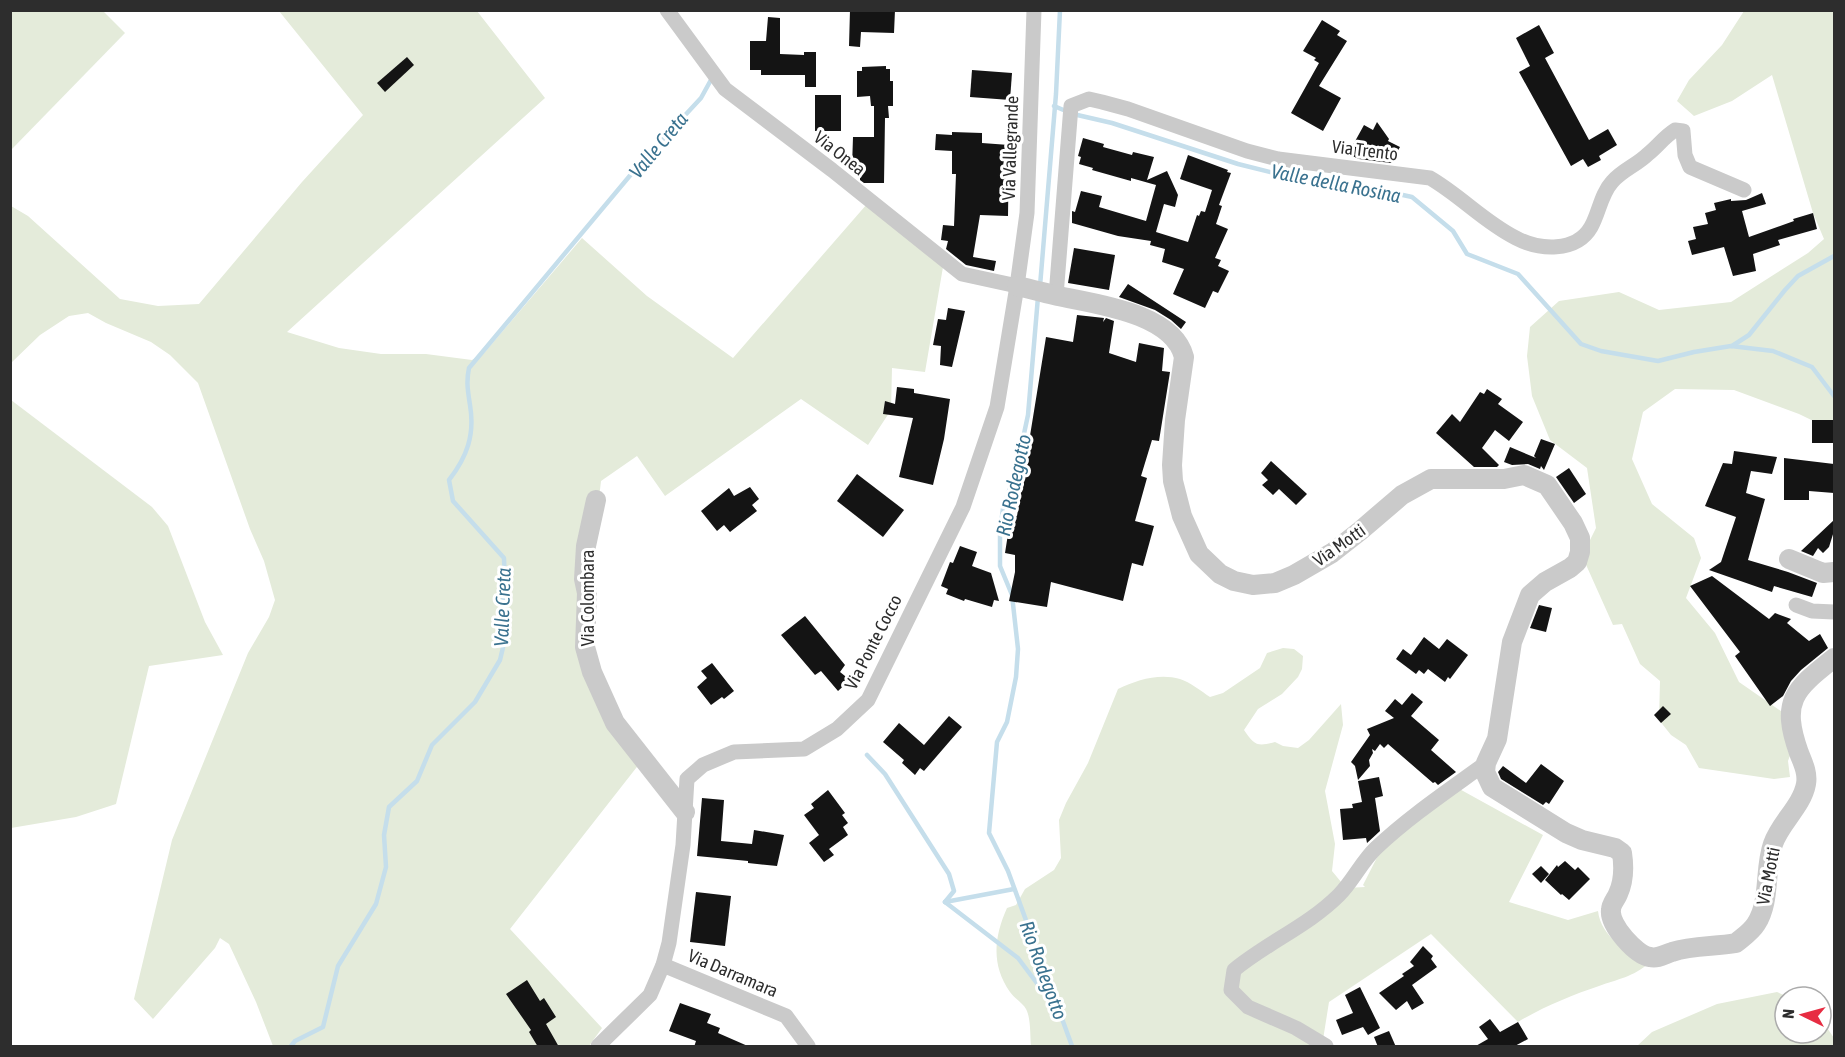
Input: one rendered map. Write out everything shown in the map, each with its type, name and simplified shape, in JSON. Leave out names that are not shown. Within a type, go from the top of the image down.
[{"type":"street","name":"Via Onea","points":[[667,10],[725,89],[832,170],[962,274],[1023,288]]},
{"type":"street","name":"Via Vallegrande","points":[[1023,288],[1028,213],[1034,10]]},
{"type":"street","name":"Via Trento","points":[[1053,295],[1071,112],[1089,99],[1128,109],[1247,151],[1278,159],[1430,178],[1494,226],[1537,246],[1570,244],[1581,238],[1590,228],[1611,183],[1626,169],[1648,155],[1664,136],[1675,130],[1683,131],[1685,155],[1690,167],[1744,190]]},
{"type":"street","name":"Via Motti","points":[[1023,288],[1128,311],[1162,329],[1181,347],[1184,357],[1174,420],[1173,481],[1182,516],[1199,554],[1220,574],[1234,581],[1253,585],[1275,583],[1294,575],[1332,553],[1402,495],[1431,479],[1504,479],[1524,475],[1547,485],[1573,523],[1580,538],[1580,552],[1577,562],[1545,582],[1530,595],[1512,642],[1497,740],[1486,763],[1485,772],[1492,787],[1566,833],[1582,840],[1615,848],[1622,853],[1624,863],[1622,886],[1611,907],[1610,914],[1628,943],[1642,955],[1652,958],[1683,948],[1736,944],[1757,922],[1765,896],[1773,842],[1806,787],[1805,769],[1791,724],[1794,700],[1797,691],[1806,680],[1834,658]]},
{"type":"street","name":"Via Ponte Cocco","points":[[598,1047],[650,995],[663,965],[669,943],[683,845],[687,779],[703,765],[734,752],[804,750],[837,729],[868,700],[963,507],[997,407],[1023,288]]},
{"type":"street","name":"Via Colombara","points":[[596,500],[586,546],[584,579],[587,594],[585,647],[592,672],[615,723],[685,812]]},
{"type":"street","points":[[1789,559],[1823,573],[1834,572]]},
{"type":"street","points":[[1796,605],[1812,611],[1834,612]]},
{"type":"street","points":[[1326,1047],[1296,1028],[1248,1006],[1231,990],[1234,970],[1257,951],[1300,927],[1340,894],[1375,849],[1434,801],[1486,763]]},
{"type":"street","name":"Via Darramara","points":[[663,965],[786,1016],[808,1047]]},
{"type":"green space","points":[[11,10],[103,11],[125,33],[11,150]]},
{"type":"green space","points":[[279,11],[477,11],[545,98],[287,332],[339,348],[381,354],[426,354],[472,360],[485,352],[582,238],[647,296],[733,358],[867,204],[943,267],[925,372],[892,368],[891,410],[868,445],[801,399],[665,496],[637,456],[601,481],[588,595],[600,687],[640,763],[510,929],[602,1028],[589,1046],[273,1046],[256,1002],[229,944],[220,938],[215,948],[153,1019],[134,999],[172,840],[248,653],[269,617],[275,600],[264,561],[250,529],[198,383],[170,355],[151,342],[88,313],[69,316],[40,335],[11,363],[11,206],[28,216],[120,299],[158,306],[199,304],[302,182],[363,115]]},
{"type":"green space","points":[[1744,11],[1834,11],[1834,431],[1799,414],[1734,390],[1675,389],[1643,412],[1632,459],[1652,504],[1694,538],[1701,558],[1686,598],[1715,633],[1739,682],[1801,725],[1788,761],[1790,777],[1774,779],[1699,768],[1686,745],[1671,735],[1659,720],[1660,681],[1640,664],[1622,624],[1613,625],[1583,558],[1581,543],[1590,540],[1596,528],[1587,468],[1550,440],[1532,396],[1527,356],[1530,327],[1559,301],[1619,292],[1659,310],[1731,302],[1808,253],[1824,239],[1813,213],[1772,75],[1732,101],[1694,116],[1677,101],[1689,80],[1722,45]]},
{"type":"green space","points":[[11,400],[152,507],[168,526],[205,622],[223,655],[149,666],[116,804],[76,817],[11,828]]},
{"type":"green space","points":[[1283,648],[1294,649],[1303,656],[1302,669],[1298,677],[1282,694],[1258,709],[1244,730],[1256,744],[1275,742],[1283,746],[1298,748],[1309,740],[1341,704],[1343,725],[1325,791],[1335,844],[1332,871],[1346,888],[1365,887],[1363,885],[1390,832],[1454,786],[1543,835],[1509,902],[1568,920],[1598,911],[1604,929],[1616,943],[1649,963],[1631,975],[1568,997],[1518,1022],[1431,934],[1329,1002],[1322,1046],[1031,1046],[1028,1013],[1010,992],[1000,972],[996,951],[999,930],[1007,908],[1016,905],[1025,889],[1054,870],[1061,858],[1059,820],[1088,763],[1118,689],[1148,678],[1172,677],[1188,682],[1210,697],[1223,693],[1260,668],[1267,653]]},
{"type":"green space","points":[[1773,993],[1773,1045],[1833,1045],[1833,1037],[1834,1046],[1637,1046],[1652,1032],[1717,1004]]},
{"type":"building","points":[[850,10],[895,10],[894,33],[861,32],[860,47],[849,46]]},
{"type":"building","points":[[768,17],[780,18],[780,54],[804,55],[804,52],[816,52],[816,87],[805,87],[805,75],[761,75],[761,70],[750,70],[750,41],[766,41]]},
{"type":"building","points":[[1322,20],[1340,31],[1337,35],[1347,41],[1319,86],[1341,98],[1323,131],[1291,113],[1319,63],[1314,60],[1316,58],[1303,51]]},
{"type":"building","points":[[1539,25],[1554,53],[1545,58],[1589,140],[1608,129],[1617,145],[1599,156],[1601,160],[1588,167],[1583,159],[1571,166],[1519,72],[1530,66],[1516,38]]},
{"type":"building","points":[[407,57],[414,65],[385,92],[377,83]]},
{"type":"building","points":[[886,66],[886,69],[890,69],[890,81],[893,81],[893,106],[888,106],[889,118],[885,118],[884,183],[864,183],[860,180],[860,167],[852,167],[853,137],[874,137],[874,106],[871,106],[870,96],[857,97],[857,71],[862,71],[862,67]]},
{"type":"building","points":[[972,70],[1012,73],[1010,100],[970,97]]},
{"type":"building","points":[[815,95],[841,95],[841,131],[815,131]]},
{"type":"building","points":[[1377,122],[1389,139],[1388,141],[1400,147],[1391,163],[1359,159],[1348,154],[1364,125],[1373,130]]},
{"type":"building","points":[[952,132],[982,133],[982,143],[1009,145],[1008,216],[980,215],[973,257],[996,261],[994,271],[966,265],[946,249],[948,241],[941,240],[943,225],[954,226],[956,174],[952,174],[952,151],[935,150],[936,134],[952,135]]},
{"type":"building","points":[[1083,138],[1104,144],[1103,147],[1132,155],[1133,152],[1154,157],[1147,180],[1167,171],[1178,195],[1175,207],[1164,204],[1156,232],[1188,242],[1197,215],[1199,216],[1201,211],[1205,212],[1212,190],[1180,179],[1188,155],[1231,173],[1219,205],[1222,206],[1216,224],[1228,229],[1215,258],[1221,260],[1218,266],[1229,271],[1218,293],[1213,291],[1205,308],[1173,294],[1184,269],[1162,262],[1165,249],[1150,245],[1151,241],[1118,236],[1072,223],[1072,211],[1075,212],[1081,191],[1102,196],[1099,207],[1146,221],[1156,185],[1131,178],[1131,181],[1079,164],[1081,157],[1078,156]]},
{"type":"building","points":[[1762,193],[1766,204],[1742,211],[1749,237],[1813,213],[1817,229],[1778,240],[1780,245],[1753,254],[1756,271],[1733,276],[1724,247],[1692,255],[1688,241],[1696,239],[1693,227],[1708,224],[1705,213],[1716,210],[1714,203],[1731,199],[1731,201],[1746,200]]},
{"type":"building","points":[[1074,248],[1115,255],[1109,290],[1068,283]]},
{"type":"building","points":[[1128,284],[1186,322],[1181,329],[1155,310],[1119,297]]},
{"type":"building","points":[[948,308],[965,311],[952,367],[940,365],[941,346],[933,345],[938,319],[946,320]]},
{"type":"building","points":[[1077,315],[1104,318],[1103,322],[1106,318],[1114,321],[1109,353],[1136,362],[1139,343],[1164,348],[1162,371],[1170,372],[1159,441],[1152,440],[1141,476],[1147,478],[1135,521],[1154,526],[1143,566],[1132,563],[1123,601],[1051,582],[1047,607],[1009,601],[1015,572],[1015,555],[1005,553],[1011,515],[1017,516],[1046,337],[1073,342]]},
{"type":"building","points":[[897,387],[914,389],[914,393],[950,399],[944,439],[933,485],[899,477],[913,418],[883,414],[885,401],[895,404]]},
{"type":"building","points":[[1487,389],[1502,399],[1498,404],[1523,422],[1509,441],[1495,430],[1482,448],[1499,465],[1497,467],[1474,467],[1436,433],[1452,414],[1460,422],[1480,392],[1484,394]]},
{"type":"building","points":[[1812,420],[1833,420],[1833,443],[1812,443]]},
{"type":"building","points":[[1541,439],[1555,444],[1544,470],[1541,466],[1540,469],[1528,464],[1512,465],[1504,462],[1510,447],[1536,458],[1534,456]]},
{"type":"building","points":[[1734,451],[1777,457],[1772,474],[1751,471],[1746,493],[1765,499],[1748,560],[1817,583],[1812,597],[1774,586],[1772,592],[1709,570],[1721,562],[1736,517],[1705,506],[1723,463],[1732,464]]},
{"type":"building","points":[[1784,458],[1834,464],[1834,493],[1809,491],[1809,500],[1784,500]]},
{"type":"building","points":[[1271,461],[1307,494],[1296,505],[1279,489],[1273,495],[1262,485],[1268,480],[1261,473]]},
{"type":"building","points":[[1569,468],[1586,494],[1574,503],[1556,477]]},
{"type":"building","points":[[857,474],[904,510],[883,537],[837,501]]},
{"type":"building","points":[[750,487],[759,499],[752,505],[757,511],[730,532],[724,525],[717,531],[701,511],[729,488],[734,496]]},
{"type":"building","points":[[1834,520],[1834,531],[1829,547],[1823,553],[1818,548],[1813,556],[1801,551]]},
{"type":"building","points":[[960,546],[977,552],[972,566],[991,573],[999,601],[994,600],[992,607],[965,599],[964,601],[946,594],[948,589],[941,586],[950,562],[953,563]]},
{"type":"building","points":[[1712,576],[1769,619],[1775,613],[1791,619],[1787,623],[1809,641],[1820,634],[1828,648],[1801,670],[1791,681],[1783,696],[1770,706],[1735,656],[1740,652],[1690,586]]},
{"type":"building","points":[[1539,605],[1552,608],[1546,632],[1530,628]]},
{"type":"building","points":[[805,616],[845,665],[840,672],[850,680],[838,691],[821,671],[815,675],[781,635]]},
{"type":"building","points":[[1424,637],[1439,649],[1447,639],[1468,655],[1450,679],[1448,677],[1445,682],[1428,669],[1424,674],[1419,670],[1416,674],[1396,659],[1403,649],[1411,655]]},
{"type":"building","points":[[712,663],[734,691],[711,705],[697,687],[707,678],[701,671]]},
{"type":"building","points":[[1412,693],[1423,702],[1411,716],[1439,740],[1431,750],[1456,772],[1438,785],[1388,744],[1384,748],[1380,744],[1375,751],[1372,749],[1370,766],[1358,780],[1355,766],[1351,762],[1370,735],[1367,729],[1394,718],[1385,711],[1395,699],[1402,705]]},
{"type":"building","points":[[1663,706],[1671,714],[1661,723],[1654,715]]},
{"type":"building","points":[[949,716],[962,727],[924,771],[920,768],[915,775],[902,763],[904,760],[883,742],[899,723],[924,745]]},
{"type":"building","points":[[1541,764],[1564,781],[1549,804],[1546,802],[1543,805],[1501,779],[1498,772],[1503,766],[1526,783]]},
{"type":"building","points":[[1379,777],[1383,796],[1375,798],[1380,831],[1367,843],[1366,838],[1343,840],[1340,809],[1353,808],[1352,804],[1362,802],[1358,781]]},
{"type":"building","points":[[828,790],[845,813],[842,815],[848,823],[843,827],[848,835],[829,849],[834,855],[824,862],[809,843],[819,835],[804,815],[814,808],[811,804]]},
{"type":"building","points":[[702,798],[724,800],[721,841],[752,844],[754,830],[784,835],[777,866],[697,856]]},
{"type":"building","points":[[1565,861],[1575,870],[1578,867],[1590,879],[1569,900],[1545,880],[1557,865],[1558,867]]},
{"type":"building","points":[[1541,866],[1549,874],[1541,883],[1532,874]]},
{"type":"building","points":[[696,892],[731,896],[725,946],[690,942]]},
{"type":"building","points":[[1423,946],[1433,956],[1431,959],[1437,967],[1412,985],[1424,1003],[1412,1010],[1407,1001],[1396,1010],[1379,993],[1404,976],[1402,974],[1414,966],[1410,962]]},
{"type":"building","points":[[527,980],[540,1001],[544,998],[556,1017],[546,1024],[559,1047],[538,1047],[529,1032],[531,1030],[506,994]]},
{"type":"building","points":[[1360,987],[1380,1028],[1368,1035],[1363,1027],[1342,1035],[1336,1020],[1353,1013],[1345,995]]},
{"type":"building","points":[[680,1003],[711,1014],[707,1023],[720,1028],[718,1033],[750,1047],[694,1047],[696,1041],[669,1031]]},
{"type":"building","points":[[1490,1019],[1500,1032],[1518,1022],[1528,1039],[1513,1047],[1474,1047],[1488,1039],[1479,1027]]},
{"type":"building","points":[[1389,1031],[1396,1047],[1378,1047],[1374,1037]]},
{"type":"waterway","name":"Rio Rodegotto","points":[[1040,286],[1056,94],[1060,10]]},
{"type":"waterway","name":"Valle Creta","points":[[291,1046],[295,1041],[323,1027],[338,966],[376,904],[386,867],[384,835],[389,807],[417,781],[432,745],[475,702],[500,660],[505,639],[500,622],[505,585],[504,558],[453,501],[449,480],[461,463],[470,436],[471,416],[467,382],[469,368],[638,166],[701,98],[712,78]]},
{"type":"waterway","name":"Valle della Rosina","points":[[1054,106],[1073,114],[1112,123],[1238,164],[1274,173],[1357,185],[1412,197],[1453,231],[1467,254],[1518,274],[1581,344],[1601,351],[1658,361],[1731,346],[1773,351],[1812,367],[1834,396]]},
{"type":"waterway","points":[[1732,346],[1749,335],[1798,276],[1834,256]]},
{"type":"waterway","name":"Rio Rodegotto","points":[[1038,297],[1028,415],[1016,471],[1003,508],[1000,533],[1000,566],[1012,595],[1018,649],[1016,677],[1007,722],[997,742],[989,833],[1008,871],[1072,1046]]},
{"type":"waterway","points":[[867,755],[885,774],[949,874],[954,891],[945,902]]},
{"type":"waterway","points":[[945,902],[1014,889]]},
{"type":"waterway","points":[[945,902],[1018,958],[1057,1010]]}]
